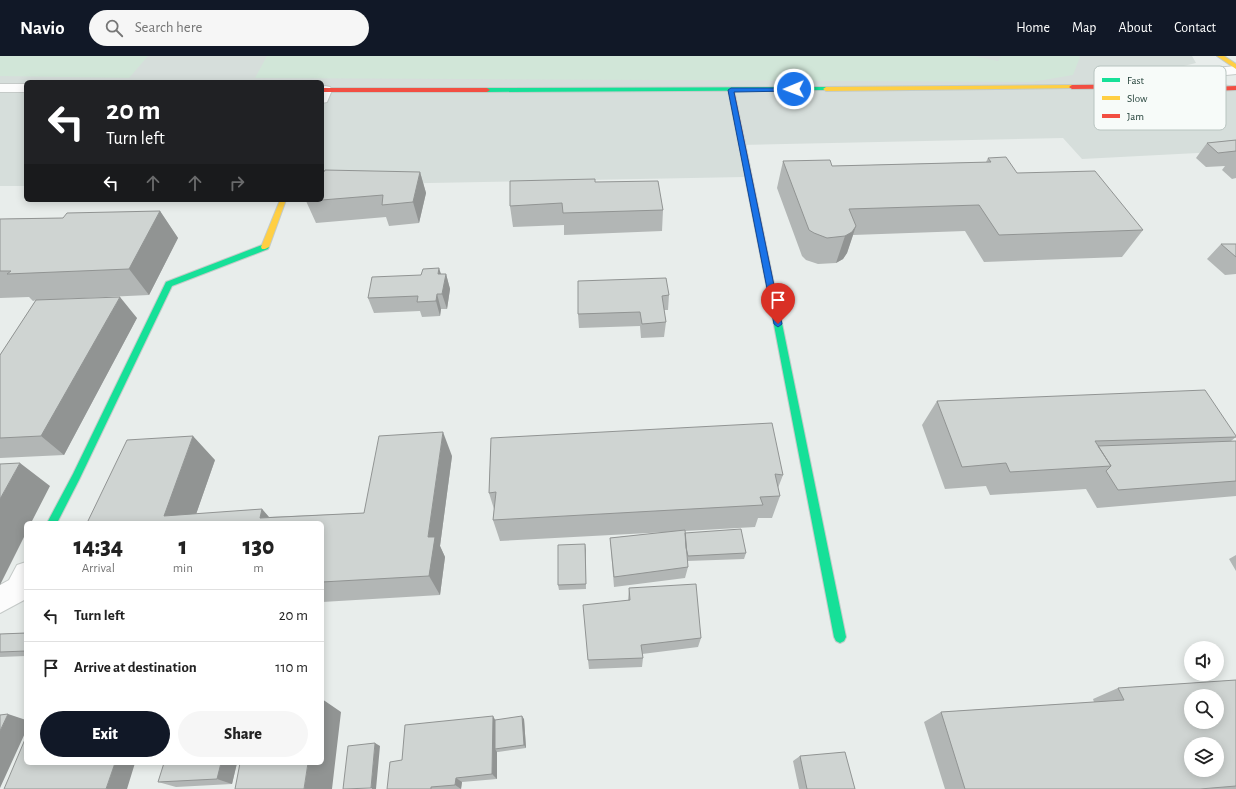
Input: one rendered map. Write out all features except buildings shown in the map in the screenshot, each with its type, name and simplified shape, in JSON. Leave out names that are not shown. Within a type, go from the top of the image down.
[{"type":"street","points":[[1220,56],[1236,67]]},
{"type":"street","points":[[1226,71],[1236,70]]},
{"type":"street","points":[[324,93],[1094,87]]},
{"type":"street","points":[[0,88],[24,88]]},
{"type":"street","points":[[1226,88],[1236,88]]},
{"type":"street","points":[[731,90],[840,637]]},
{"type":"street","points":[[53,521],[169,284],[266,246],[282,202]]},
{"type":"street","points":[[0,600],[18,589],[24,578]]},
{"type":"shaded area","points":[[0,56],[1192,56],[1196,63],[1184,66],[1094,66],[1094,130],[1226,130],[1226,84],[1236,87],[1236,151],[1082,159],[1063,138],[738,145],[744,177],[324,185],[324,80],[24,80],[24,186],[0,186]]},
{"type":"green space","points":[[0,56],[148,56],[129,78],[0,76]]},
{"type":"green space","points":[[267,56],[974,56],[998,61],[1001,56],[1080,57],[1073,75],[1032,82],[255,78]]},
{"type":"traffic: fast","points":[[487,90],[826,89]]},
{"type":"traffic: fast","points":[[53,521],[76,477],[169,284],[265,247]]},
{"type":"traffic: fast","points":[[772,294],[840,637]]},
{"type":"traffic: slow","points":[[1220,56],[1236,67]]},
{"type":"traffic: slow","points":[[826,89],[1072,87]]},
{"type":"traffic: slow","points":[[265,247],[282,202]]},
{"type":"traffic: jam","points":[[1072,87],[1094,87]]},
{"type":"traffic: jam","points":[[1226,88],[1236,88]]},
{"type":"traffic: jam","points":[[324,90],[487,90]]},
{"type":"traffic: jam","points":[[731,90],[772,294]]},
{"type":"route","points":[[778,324],[731,90],[794,89]]}]
